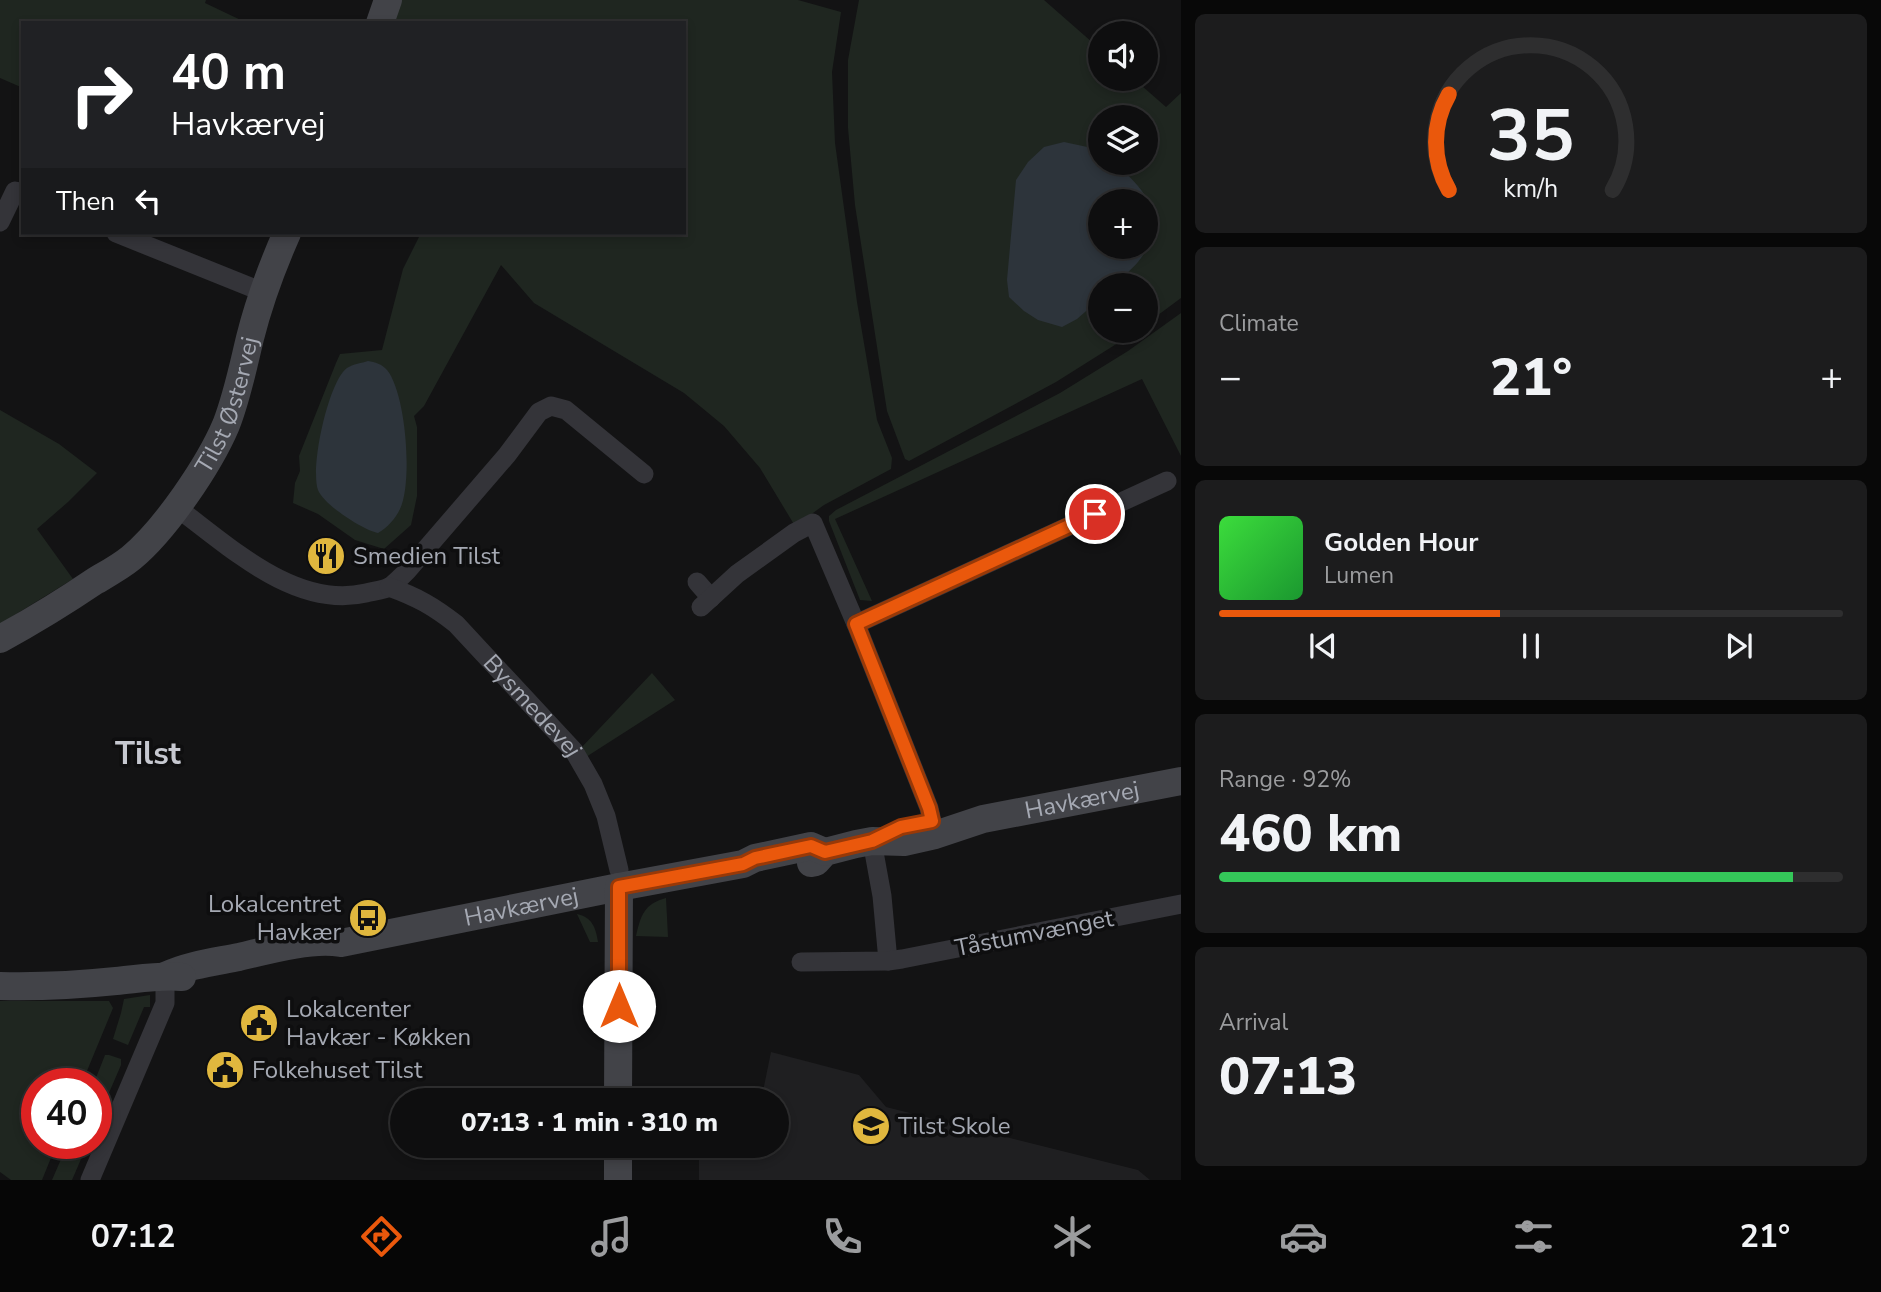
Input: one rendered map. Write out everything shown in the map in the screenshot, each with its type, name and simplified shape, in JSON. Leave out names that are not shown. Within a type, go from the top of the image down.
[{"type":"street","points":[[381,21],[388,0]]},
{"type":"street","points":[[0,222],[15,191],[21,193]]},
{"type":"street","points":[[121,235],[263,292]]},
{"type":"street","name":"Tilst Østervej","points":[[0,639],[50,611],[131,558],[162,527],[210,456],[226,425],[263,292],[286,235]]},
{"type":"street","points":[[176,507],[253,564],[285,583],[322,594],[356,596],[390,587],[407,571],[507,455],[539,412],[551,406],[566,410],[644,474]]},
{"type":"street","points":[[856,624],[1167,481]]},
{"type":"street","points":[[697,582],[706,602],[737,574],[794,533],[813,523],[929,808],[933,828]]},
{"type":"street","name":"Bysmedevej","points":[[390,587],[433,607],[456,624],[574,751],[593,784],[606,816],[619,878]]},
{"type":"street","name":"Havkærvej","points":[[0,986],[42,987],[165,976],[180,968],[264,951],[329,941],[341,943],[619,878],[743,864],[755,858],[811,846],[825,852],[872,841],[901,827],[933,828],[1181,781]]},
{"type":"street","points":[[872,841],[882,896],[888,961]]},
{"type":"street","points":[[618,1088],[619,878]]},
{"type":"street","name":"Tåstumvænget","points":[[801,962],[888,961],[1181,904]]},
{"type":"street","points":[[90,1180],[164,1003],[165,976]]},
{"type":"street","points":[[618,1158],[618,1180]]},
{"type":"shaded area","points":[[0,0],[206,0],[205,3],[243,21],[21,21],[21,87],[0,78]]},
{"type":"shaded area","points":[[397,0],[798,0],[841,12],[832,72],[835,143],[877,420],[892,458],[891,469],[824,505],[795,526],[760,468],[724,426],[684,393],[534,303],[501,265],[424,406],[414,416],[417,427],[417,496],[411,525],[384,549],[355,540],[318,514],[293,503],[295,483],[300,471],[299,456],[340,354],[382,350],[403,269],[420,235],[686,235],[686,21],[391,21]]},
{"type":"shaded area","points":[[859,0],[1044,0],[1088,39],[1088,91],[1148,91],[1166,107],[1181,93],[1181,298],[1158,315],[1158,273],[1088,273],[1088,343],[1118,343],[1056,382],[909,461],[905,459],[887,411],[855,205],[848,128],[848,60]]},
{"type":"shaded area","points":[[1064,142],[1088,147],[1088,175],[1127,175],[1140,189],[1088,189],[1088,259],[1140,259],[1127,273],[1088,273],[1088,309],[1062,327],[1038,320],[1009,297],[1007,280],[1016,180],[1028,162],[1044,147]]},
{"type":"shaded area","points":[[1181,313],[1181,456],[1142,379],[835,519],[872,601],[860,600],[829,516],[1060,393],[1139,343],[1158,343],[1158,329]]},
{"type":"shaded area","points":[[368,361],[383,366],[394,381],[406,438],[404,496],[396,516],[378,533],[354,522],[328,503],[318,490],[316,479],[322,426],[333,390],[347,368]]},
{"type":"shaded area","points":[[0,410],[59,444],[97,473],[37,529],[73,579],[0,624]]},
{"type":"shaded area","points":[[652,673],[675,700],[586,757],[581,748]]},
{"type":"shaded area","points":[[666,898],[668,937],[636,936],[648,907]]},
{"type":"shaded area","points":[[577,914],[592,924],[598,942],[590,942]]},
{"type":"shaded area","points":[[150,995],[150,1007],[144,1007],[128,1045],[113,1039],[124,999]]},
{"type":"shaded area","points":[[0,1001],[109,1001],[113,1008],[88,1068],[21,1068],[21,1159],[51,1159],[42,1180],[11,1180],[0,1172]]},
{"type":"shaded area","name":"Tilst Skole","points":[[771,1052],[859,1075],[886,1107],[1138,1170],[1150,1180],[699,1180],[699,1158],[789,1158],[789,1088],[764,1088]]},
{"type":"shaded area","points":[[105,1055],[121,1059],[112,1086],[112,1068],[100,1068]]},
{"type":"shaded area","points":[[61,1159],[81,1159],[72,1180],[52,1180]]},
{"type":"place","name":"Smedien Tilst","points":[[326,556]]},
{"type":"place","name":"Lokalcentret Havkær","points":[[368,918]]},
{"type":"place","name":"Lokalcenter Havkær - Køkken","points":[[259,1023]]},
{"type":"place","name":"Folkehuset Tilst","points":[[225,1070]]},
{"type":"place","name":"Tilst Skole","points":[[871,1126]]},
{"type":"district","name":"Tilst","points":[[148,753]]},
{"type":"route","points":[[619,1006],[619,887],[743,864],[755,858],[811,846],[825,852],[872,841],[901,827],[932,821],[856,624],[1095,514]]}]
